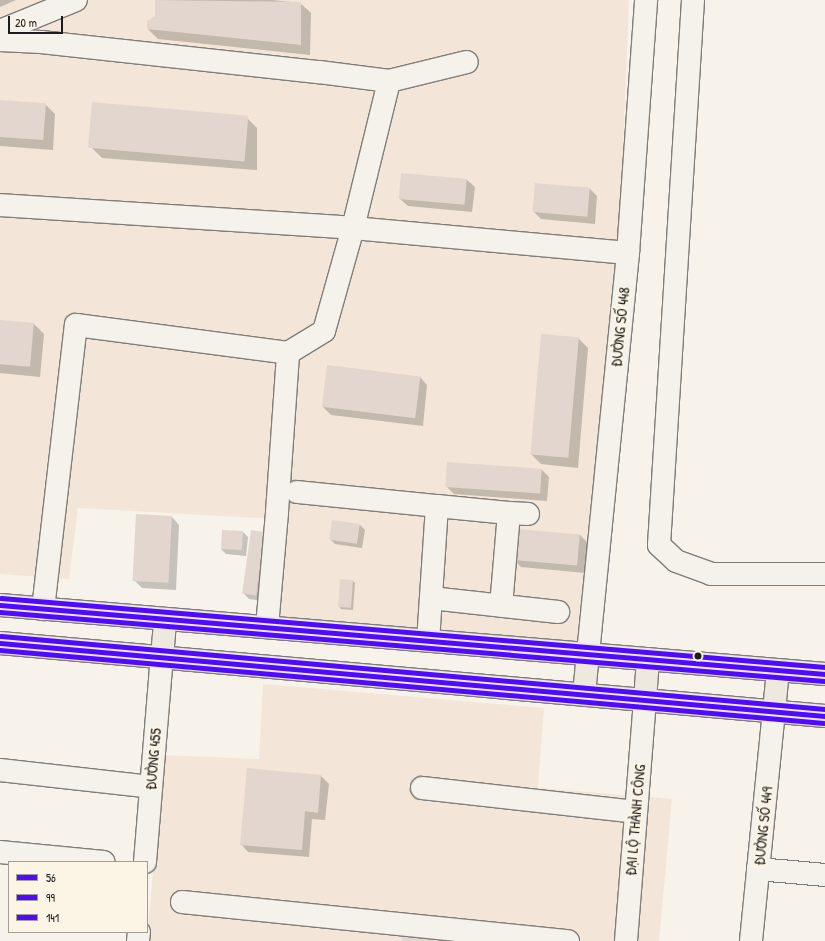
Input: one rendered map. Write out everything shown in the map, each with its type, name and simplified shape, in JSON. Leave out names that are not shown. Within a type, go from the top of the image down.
[{"type":"main road","points":[[0,605],[825,674]]},
{"type":"main road","points":[[162,657],[165,619]]},
{"type":"main road","points":[[0,643],[825,716]]},
{"type":"main road","points":[[584,694],[588,654]]},
{"type":"main road","points":[[645,700],[648,659]]},
{"type":"main road","points":[[774,711],[778,670]]},
{"type":"street","points":[[0,31],[76,0]]},
{"type":"street","name":"ĐƯỜNG SỐ 448","points":[[588,654],[628,253],[646,0]]},
{"type":"street","points":[[693,0],[659,545],[676,561],[711,574],[825,574]]},
{"type":"street","points":[[0,40],[56,44],[319,72],[389,81],[467,62]]},
{"type":"street","points":[[43,608],[76,325],[288,353],[324,331],[353,228],[389,81]]},
{"type":"street","points":[[0,205],[353,228],[628,253]]},
{"type":"street","points":[[267,627],[288,353]]},
{"type":"street","points":[[297,492],[519,514],[501,606]]},
{"type":"street","points":[[428,640],[437,506]]},
{"type":"street","points":[[431,598],[558,612]]},
{"type":"street","name":"ĐƯỜNG 455","points":[[145,861],[162,657]]},
{"type":"street","name":"ĐẠI LỘ THÀNH CÔNG","points":[[626,941],[645,700]]},
{"type":"street","name":"ĐƯỜNG SỐ 449","points":[[751,941],[774,711]]},
{"type":"street","points":[[0,770],[151,787]]},
{"type":"street","points":[[422,788],[636,812]]},
{"type":"street","points":[[0,852],[94,861]]},
{"type":"street","points":[[758,869],[825,874]]},
{"type":"street","points":[[182,902],[568,941]]},
{"type":"shaded area","points":[[0,0],[629,0],[620,233],[615,246],[616,252],[576,653],[267,627],[275,519],[78,508],[69,579],[0,574]]},
{"type":"shaded area","points":[[263,684],[544,708],[538,788],[672,799],[659,941],[147,941],[163,755],[259,759]]},
{"type":"building","points":[[155,0],[301,2],[301,45],[147,29],[147,21],[155,16]]},
{"type":"building","points":[[0,100],[46,103],[43,140],[0,137]]},
{"type":"building","points":[[92,102],[248,116],[244,162],[88,148]]},
{"type":"building","points":[[401,173],[467,179],[464,205],[399,199]]},
{"type":"building","points":[[535,183],[590,188],[587,217],[532,212]]},
{"type":"building","points":[[0,320],[34,323],[30,367],[0,364]]},
{"type":"building","points":[[541,334],[579,337],[568,458],[530,455]]},
{"type":"building","points":[[327,365],[420,376],[415,418],[322,407]]},
{"type":"building","points":[[447,462],[542,469],[540,494],[445,487]]},
{"type":"building","points":[[136,514],[172,516],[168,583],[132,581]]},
{"type":"building","points":[[332,520],[360,524],[357,544],[329,540]]},
{"type":"building","points":[[516,529],[580,535],[577,565],[513,560]]},
{"type":"building","points":[[222,530],[243,531],[242,550],[221,549]]},
{"type":"building","points":[[251,530],[265,532],[256,595],[242,593]]},
{"type":"building","points":[[340,579],[353,580],[351,608],[338,607]]},
{"type":"building","points":[[247,768],[321,775],[318,813],[305,811],[302,850],[240,845]]},
{"type":"building","points":[[403,934],[452,939],[452,941],[402,941]]},
{"type":"transit line","name":"141","points":[[1,598],[825,667]]},
{"type":"transit line","name":"56","points":[[0,605],[825,674]]},
{"type":"transit line","name":"99","points":[[0,612],[824,681]]},
{"type":"transit line","name":"141","points":[[1,636],[825,709]]},
{"type":"transit line","name":"56","points":[[0,643],[825,716]]},
{"type":"transit line","name":"99","points":[[0,650],[824,723]]}]
